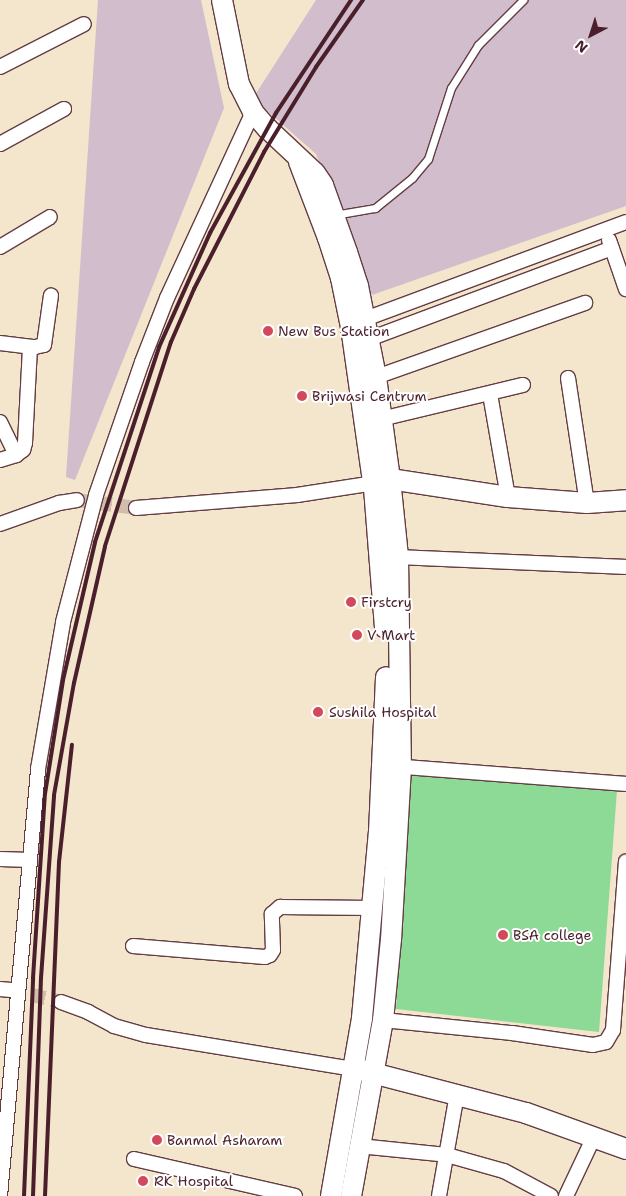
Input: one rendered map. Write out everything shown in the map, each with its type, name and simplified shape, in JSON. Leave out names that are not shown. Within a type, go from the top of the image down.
[{"type":"main road","points":[[222,0],[240,84],[253,112],[268,129],[296,153],[315,173],[323,185],[352,269],[382,482],[398,557],[392,766],[391,940],[383,1020],[359,1146],[352,1196]]},
{"type":"main road","points":[[296,153],[361,328],[376,377],[381,419],[386,701],[392,766],[372,908],[362,1018],[332,1196]]},
{"type":"main road","points":[[382,482],[508,497],[586,503],[626,500]]},
{"type":"main road","points":[[354,1069],[458,1094],[526,1114],[626,1149]]},
{"type":"street","points":[[4,60],[84,24]]},
{"type":"street","points":[[0,144],[64,109]]},
{"type":"street","points":[[0,1196],[38,769],[64,622],[96,495],[110,450],[166,298],[253,112]]},
{"type":"street","points":[[0,247],[50,217]]},
{"type":"street","points":[[361,328],[626,222]]},
{"type":"street","points":[[606,230],[626,289]]},
{"type":"street","points":[[361,328],[612,248]]},
{"type":"street","points":[[0,343],[30,347],[44,345],[51,295]]},
{"type":"street","points":[[376,377],[585,302]]},
{"type":"street","points":[[0,460],[16,455],[23,450],[25,443],[30,347]]},
{"type":"street","points":[[568,378],[586,503]]},
{"type":"street","points":[[381,419],[523,385]]},
{"type":"street","points":[[490,394],[508,497]]},
{"type":"street","points":[[0,422],[16,455]]},
{"type":"street","points":[[136,508],[297,494],[382,482]]},
{"type":"street","points":[[0,524],[59,502],[77,500]]},
{"type":"street","points":[[398,557],[626,567]]},
{"type":"street","points":[[392,766],[626,784]]},
{"type":"street","points":[[0,860],[30,860]]},
{"type":"street","points":[[383,1020],[512,1033],[593,1045],[606,1042],[613,1030],[626,860]]},
{"type":"street","points":[[133,946],[265,957],[270,956],[273,950],[272,914],[280,906],[372,908]]},
{"type":"street","points":[[61,1002],[88,1012],[114,1026],[146,1035],[354,1069]]},
{"type":"street","points":[[439,1196],[458,1094]]},
{"type":"street","points":[[566,1196],[592,1138]]},
{"type":"street","points":[[359,1146],[447,1155],[504,1171],[551,1196]]},
{"type":"street","points":[[134,1159],[295,1196]]},
{"type":"lane","points":[[334,215],[375,208],[412,178],[428,159],[451,88],[478,45],[523,0]]},
{"type":"shaded area","points":[[98,0],[201,0],[224,108],[75,480],[66,477]]},
{"type":"shaded area","points":[[316,0],[626,0],[626,206],[372,295],[316,154],[253,98]]},
{"type":"green space","name":"BSA college","points":[[409,774],[617,790],[599,1032],[396,1009]]},
{"type":"tunnel","points":[[77,500],[136,508]]},
{"type":"tunnel","points":[[11,990],[61,1002]]},
{"type":"railway","points":[[24,1196],[33,978],[45,794],[63,680],[95,542],[159,347],[210,233],[276,113],[351,0]]},
{"type":"railway","points":[[33,1196],[41,978],[54,795],[74,683],[105,546],[171,342],[194,289],[264,152],[316,67],[363,0]]},
{"type":"railway","points":[[45,1196],[59,862],[72,745]]},
{"type":"place","name":"New Bus Station","points":[[268,331]]},
{"type":"place","name":"Brijwasi Centrum","points":[[302,396]]},
{"type":"place","name":"Firstcry","points":[[351,602]]},
{"type":"place","name":"V Mart","points":[[357,635]]},
{"type":"place","name":"Sushila Hospital","points":[[318,712]]},
{"type":"place","name":"BSA college","points":[[503,935]]},
{"type":"place","name":"Banmal Asharam","points":[[157,1140]]},
{"type":"place","name":"RK Hospital","points":[[143,1181]]}]
